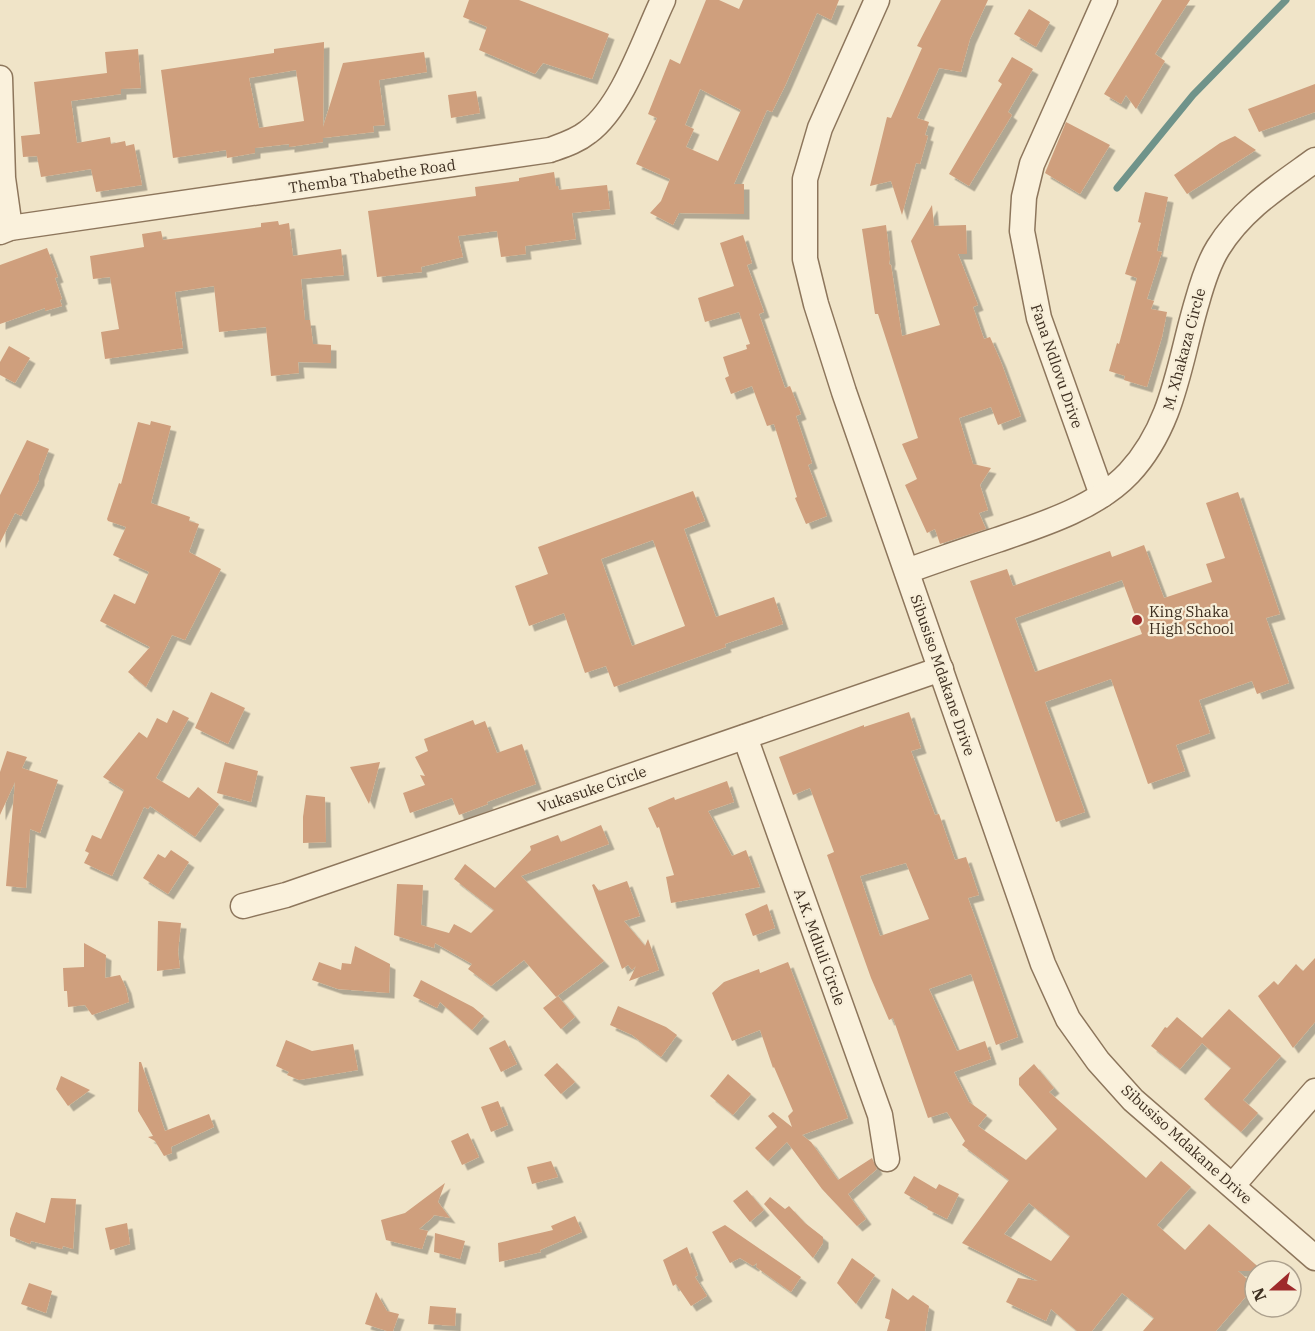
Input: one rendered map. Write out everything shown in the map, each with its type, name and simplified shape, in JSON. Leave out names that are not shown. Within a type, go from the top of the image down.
[{"type":"street","name":"Sibusiso Mdakane Drive","points":[[877,0],[820,128],[805,179],[806,259],[816,304],[837,370],[940,669],[1043,964],[1068,1019],[1098,1060],[1133,1100],[1315,1258]]},
{"type":"street","name":"Fana Ndlovu Drive","points":[[1102,495],[1039,318],[1022,231],[1024,197],[1032,164],[1105,0]]},
{"type":"street","name":"Themba Thabethe Road","points":[[5,230],[550,150],[575,141],[603,118],[621,92],[654,3]]},
{"type":"street","points":[[0,78],[5,230]]},
{"type":"street","name":"M. Xhakaza Circle","points":[[906,571],[1050,521],[1102,495],[1129,474],[1162,426],[1175,391],[1204,278],[1217,249],[1237,221],[1260,200],[1315,160]]},
{"type":"street","name":"Vukasuke Circle","points":[[243,906],[286,895],[940,669]]},
{"type":"street","name":"A.K. Mdluli Circle","points":[[745,737],[880,1115],[887,1159]]},
{"type":"street","points":[[1233,1185],[1315,1091]]},
{"type":"building","points":[[469,0],[519,0],[609,34],[592,79],[543,63],[535,74],[479,50],[487,27],[463,17]]},
{"type":"building","points":[[706,0],[719,0],[739,9],[743,0],[839,0],[831,20],[817,13],[785,86],[772,112],[767,110],[734,184],[744,184],[744,214],[679,213],[673,225],[650,213],[661,201],[670,179],[636,164],[657,118],[648,114],[670,59],[680,64]],"holes":[[[700,89],[741,110],[718,161],[686,147],[694,129],[685,125]]]},
{"type":"building","points":[[941,0],[988,0],[970,39],[961,72],[939,68],[917,118],[929,122],[925,135],[928,136],[920,164],[916,163],[902,215],[891,181],[870,186],[887,117],[891,118],[922,48],[917,46]]},
{"type":"building","points":[[1162,0],[1190,0],[1155,54],[1165,61],[1136,109],[1126,95],[1121,104],[1104,94]]},
{"type":"building","points":[[1029,9],[1050,22],[1036,47],[1014,34]]},
{"type":"building","points":[[324,42],[323,127],[343,63],[424,52],[427,72],[379,80],[385,125],[373,126],[374,132],[323,138],[323,142],[289,147],[289,144],[255,148],[255,153],[227,158],[226,150],[173,158],[161,70],[274,53],[274,49]],"holes":[[[296,70],[304,121],[259,128],[249,78]]]},
{"type":"building","points":[[138,49],[141,88],[121,89],[121,94],[71,101],[77,143],[110,137],[111,144],[125,141],[126,146],[134,144],[142,185],[96,192],[91,169],[41,177],[37,156],[23,157],[21,136],[40,134],[34,82],[107,73],[105,52]]},
{"type":"building","points":[[1012,57],[1033,69],[1008,112],[1012,115],[969,186],[949,174],[1002,84],[998,81]]},
{"type":"building","points":[[1315,84],[1315,112],[1259,132],[1248,109]]},
{"type":"building","points":[[476,91],[480,113],[451,118],[448,95]]},
{"type":"building","points":[[1066,122],[1110,145],[1080,194],[1045,173]]},
{"type":"building","points":[[1235,136],[1256,150],[1187,194],[1174,175],[1220,143]]},
{"type":"building","points":[[554,172],[556,186],[559,190],[607,185],[610,209],[572,213],[576,239],[525,246],[526,254],[501,257],[497,231],[458,236],[463,257],[421,267],[422,272],[377,277],[368,211],[476,196],[475,187],[519,181],[519,178]]},
{"type":"building","points":[[1145,192],[1168,197],[1157,251],[1162,252],[1147,299],[1154,301],[1151,309],[1167,312],[1147,387],[1124,380],[1125,376],[1109,371],[1137,278],[1125,274],[1141,223],[1138,222]]},
{"type":"building","points":[[932,205],[934,226],[966,225],[967,254],[958,254],[978,305],[973,307],[984,339],[990,337],[1021,416],[998,425],[991,407],[959,418],[973,464],[991,468],[980,485],[988,510],[979,513],[986,529],[940,544],[935,529],[927,533],[905,485],[917,479],[902,444],[918,438],[878,314],[875,314],[862,229],[886,225],[889,264],[902,336],[940,325],[911,241]]},
{"type":"building","points":[[278,221],[279,225],[289,223],[293,256],[341,249],[344,275],[301,279],[305,320],[310,320],[313,344],[331,345],[331,363],[298,362],[299,373],[271,376],[266,327],[219,332],[214,286],[175,292],[183,348],[105,359],[101,332],[119,329],[110,277],[93,279],[90,256],[144,247],[142,234],[161,231],[163,240],[261,227],[261,223]]},
{"type":"building","points":[[743,235],[752,263],[747,265],[764,312],[759,314],[785,388],[790,386],[801,414],[796,416],[812,463],[808,465],[827,516],[806,524],[795,498],[797,497],[774,424],[767,426],[752,386],[731,394],[725,378],[729,376],[723,357],[747,349],[746,345],[750,344],[739,312],[705,322],[698,298],[734,286],[720,243]]},
{"type":"building","points":[[47,248],[58,277],[55,278],[62,306],[45,311],[45,308],[0,324],[0,265]]},
{"type":"building","points":[[9,346],[30,358],[15,383],[0,375],[0,362]]},
{"type":"building","points":[[151,421],[171,426],[151,503],[190,517],[189,521],[199,524],[189,552],[221,569],[185,640],[172,635],[146,687],[128,672],[150,647],[100,621],[114,594],[135,604],[149,572],[113,555],[126,527],[107,519],[119,483],[121,484],[138,422],[150,425]]},
{"type":"building","points":[[27,440],[49,449],[39,480],[21,516],[15,513],[0,543],[0,495]]},
{"type":"building","points":[[693,491],[705,521],[684,529],[716,617],[774,597],[783,624],[614,687],[606,666],[585,673],[564,613],[529,626],[515,586],[548,574],[538,547]],"holes":[[[653,540],[685,626],[632,646],[601,559]]]},
{"type":"building","points":[[1238,492],[1280,614],[1266,618],[1289,683],[1257,694],[1252,681],[1199,700],[1210,733],[1176,745],[1185,771],[1148,784],[1111,679],[1045,702],[1085,812],[1056,822],[970,581],[1007,569],[1013,586],[1110,551],[1112,557],[1144,545],[1164,598],[1212,582],[1206,564],[1225,558],[1206,503]],"holes":[[[1122,580],[1142,634],[1035,672],[1015,618]]]},
{"type":"building","points":[[211,692],[245,708],[228,744],[195,728]]},
{"type":"building","points":[[173,710],[189,718],[156,778],[189,798],[198,787],[219,804],[195,837],[150,806],[148,809],[144,807],[112,876],[84,863],[89,853],[85,851],[92,835],[101,839],[124,790],[103,777],[139,732],[147,738],[157,718],[167,723]]},
{"type":"building","points":[[909,712],[921,748],[911,751],[935,815],[939,814],[955,860],[966,857],[979,895],[968,898],[1018,1037],[996,1045],[971,974],[929,989],[957,1051],[985,1041],[991,1059],[954,1072],[969,1102],[987,1115],[978,1126],[1026,1160],[1057,1129],[1019,1085],[1019,1078],[1034,1064],[1054,1088],[1049,1092],[1146,1178],[1161,1161],[1191,1187],[1157,1225],[1185,1250],[1209,1224],[1249,1259],[1243,1259],[1243,1271],[1238,1271],[1243,1275],[1243,1300],[1216,1331],[1143,1331],[1154,1318],[1122,1293],[1092,1331],[1077,1331],[1051,1309],[1046,1321],[1006,1302],[1018,1278],[1038,1281],[962,1243],[1009,1180],[962,1145],[965,1141],[947,1112],[928,1118],[893,1018],[889,1020],[871,978],[827,855],[834,852],[810,788],[793,795],[779,757],[864,725],[864,727]],"holes":[[[906,863],[929,919],[880,936],[860,876]],[[1029,1203],[1070,1236],[1051,1261],[1004,1234]]]},
{"type":"building","points":[[473,720],[475,725],[485,721],[497,753],[522,744],[536,784],[459,815],[452,798],[410,813],[403,793],[425,785],[420,775],[425,776],[415,757],[428,751],[424,739]]},
{"type":"building","points":[[7,751],[27,757],[22,768],[58,780],[40,833],[30,829],[26,888],[6,886],[15,782],[0,815],[0,772]]},
{"type":"building","points":[[225,762],[258,771],[251,802],[217,793]]},
{"type":"building","points":[[380,762],[369,804],[350,767]]},
{"type":"building","points":[[727,781],[734,802],[708,811],[732,856],[746,850],[760,887],[671,903],[666,877],[674,875],[659,827],[657,828],[648,808],[674,797],[675,800]]},
{"type":"building","points":[[306,795],[325,797],[326,842],[303,843]]},
{"type":"building","points":[[601,825],[609,844],[521,876],[604,961],[556,997],[524,960],[491,986],[468,969],[472,964],[435,943],[434,948],[394,935],[397,884],[423,885],[421,925],[449,933],[454,924],[471,933],[494,910],[454,879],[465,864],[495,888],[531,850],[530,846],[558,835],[561,842]]},
{"type":"building","points":[[171,850],[189,862],[168,894],[143,878],[158,854],[165,858]]},
{"type":"building","points":[[627,881],[640,916],[624,921],[645,946],[648,939],[659,970],[629,981],[636,966],[632,970],[628,965],[622,969],[592,885],[594,884],[599,891]]},
{"type":"building","points":[[767,904],[775,928],[753,936],[745,914]]},
{"type":"building","points":[[158,921],[181,923],[178,952],[180,968],[157,971]]},
{"type":"building","points":[[84,943],[106,955],[105,978],[120,975],[129,1002],[92,1015],[85,1005],[68,1007],[67,991],[64,991],[63,968],[84,967]]},
{"type":"building","points":[[355,946],[390,964],[389,993],[338,989],[312,980],[319,962],[341,970],[342,963],[351,964]]},
{"type":"building","points":[[1315,958],[1315,1022],[1293,1048],[1258,996],[1274,981],[1278,985],[1296,964],[1303,971]]},
{"type":"building","points":[[788,962],[848,1118],[802,1135],[811,1142],[838,1180],[872,1158],[877,1169],[848,1194],[866,1219],[857,1226],[822,1189],[787,1142],[768,1161],[755,1148],[777,1127],[768,1116],[773,1112],[792,1127],[788,1116],[793,1111],[773,1068],[760,1030],[732,1041],[712,993],[724,982],[759,969],[760,973]]},
{"type":"building","points":[[421,980],[473,1007],[484,1016],[472,1030],[440,1002],[437,1008],[413,996]]},
{"type":"building","points":[[558,996],[575,1017],[561,1029],[543,1008]]},
{"type":"building","points":[[618,1006],[666,1027],[677,1035],[661,1057],[632,1035],[610,1025]]},
{"type":"building","points":[[1229,1009],[1281,1056],[1243,1100],[1258,1113],[1241,1132],[1204,1099],[1231,1068],[1202,1043],[1180,1069],[1151,1046],[1165,1027],[1167,1028],[1177,1017],[1202,1038]]},
{"type":"building","points":[[286,1040],[312,1051],[353,1044],[358,1070],[299,1080],[287,1075],[289,1072],[276,1066]]},
{"type":"building","points":[[505,1040],[517,1064],[501,1072],[489,1048]]},
{"type":"building","points":[[139,1062],[141,1062],[165,1131],[209,1114],[214,1127],[171,1147],[172,1153],[164,1156],[155,1141],[148,1137],[153,1136],[138,1111]]},
{"type":"building","points":[[557,1063],[575,1082],[561,1094],[544,1075]]},
{"type":"building","points":[[728,1074],[751,1094],[733,1115],[710,1096]]},
{"type":"building","points":[[61,1076],[90,1090],[68,1106],[56,1089]]},
{"type":"building","points":[[498,1101],[508,1125],[491,1132],[481,1107]]},
{"type":"building","points":[[468,1133],[479,1157],[462,1165],[451,1141]]},
{"type":"building","points":[[551,1161],[558,1177],[532,1184],[527,1167]]},
{"type":"building","points":[[914,1176],[936,1189],[939,1184],[959,1194],[947,1219],[904,1193]]},
{"type":"building","points":[[445,1183],[438,1202],[450,1218],[434,1215],[419,1229],[428,1231],[422,1249],[386,1240],[381,1220],[405,1213]]},
{"type":"building","points":[[747,1190],[764,1210],[750,1222],[733,1201]]},
{"type":"building","points":[[770,1197],[785,1209],[789,1206],[823,1237],[823,1243],[813,1258],[764,1204]]},
{"type":"building","points":[[51,1198],[76,1199],[73,1249],[63,1246],[62,1249],[31,1241],[30,1244],[10,1236],[16,1212],[45,1223]]},
{"type":"building","points":[[575,1216],[582,1232],[540,1250],[541,1252],[499,1262],[498,1243],[553,1230],[551,1226]]},
{"type":"building","points":[[127,1223],[130,1244],[110,1250],[105,1228]]},
{"type":"building","points":[[725,1225],[801,1277],[791,1292],[756,1267],[757,1263],[753,1266],[740,1258],[730,1263],[712,1232]]},
{"type":"building","points":[[435,1233],[465,1241],[460,1259],[434,1252]]},
{"type":"building","points":[[687,1247],[698,1275],[695,1277],[707,1296],[691,1306],[676,1284],[673,1286],[663,1260]]},
{"type":"building","points":[[852,1258],[875,1275],[856,1304],[837,1283]]},
{"type":"building","points":[[29,1283],[52,1291],[46,1313],[21,1304]]},
{"type":"building","points":[[892,1288],[908,1300],[913,1295],[929,1306],[925,1331],[887,1331],[890,1320],[885,1318]]},
{"type":"building","points":[[376,1292],[387,1311],[399,1314],[393,1331],[365,1324]]},
{"type":"building","points":[[430,1306],[456,1308],[455,1326],[428,1324]]},
{"type":"waterway","points":[[1117,188],[1193,95],[1286,0]]},
{"type":"place","name":"King Shaka High School","points":[[1137,620]]}]
